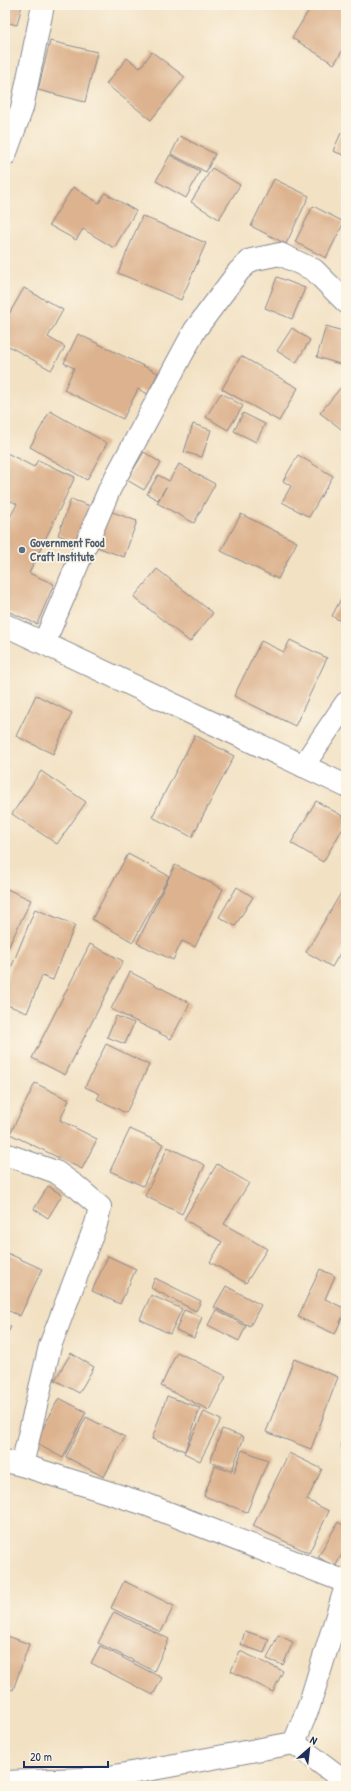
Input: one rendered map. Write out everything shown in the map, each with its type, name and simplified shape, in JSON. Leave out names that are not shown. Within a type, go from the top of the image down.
[{"type":"street","points":[[5,155],[22,108],[43,5]]},
{"type":"street","points":[[44,643],[110,488],[195,330],[239,271],[252,260],[280,254],[314,270],[346,302]]},
{"type":"street","points":[[5,625],[346,786]]},
{"type":"street","points":[[303,766],[346,703]]},
{"type":"street","points":[[5,1154],[56,1172],[77,1187],[100,1207],[96,1224],[50,1346],[14,1463],[145,1504],[346,1582]]},
{"type":"street","points":[[294,1743],[309,1706],[346,1586]]},
{"type":"street","points":[[5,1782],[104,1782],[294,1743],[346,1782]]},
{"type":"building","points":[[5,5],[22,5],[17,25],[5,22]]},
{"type":"building","points":[[312,5],[338,5],[346,10],[346,45],[334,64],[292,38]]},
{"type":"building","points":[[50,41],[97,52],[85,102],[38,90]]},
{"type":"building","points":[[152,52],[185,77],[151,120],[106,84],[127,58],[140,68]]},
{"type":"building","points":[[341,133],[346,135],[346,156],[333,151]]},
{"type":"building","points":[[180,136],[215,154],[206,172],[171,154]]},
{"type":"building","points":[[170,155],[200,171],[186,198],[156,181]]},
{"type":"building","points":[[212,168],[240,185],[219,219],[191,202]]},
{"type":"building","points":[[274,179],[309,196],[286,244],[251,226]]},
{"type":"building","points":[[73,187],[99,203],[105,193],[136,211],[114,248],[83,229],[76,240],[49,225]]},
{"type":"building","points":[[313,206],[344,222],[326,258],[295,242]]},
{"type":"building","points":[[142,216],[206,243],[181,300],[118,273]]},
{"type":"building","points":[[277,277],[305,288],[292,319],[265,308]]},
{"type":"building","points":[[24,288],[63,310],[48,337],[65,347],[51,370],[5,344],[5,321]]},
{"type":"building","points":[[326,326],[346,332],[346,366],[317,357]]},
{"type":"building","points":[[292,328],[310,340],[296,363],[277,351]]},
{"type":"building","points":[[78,334],[158,373],[148,394],[138,389],[123,419],[64,390],[74,368],[64,363]]},
{"type":"building","points":[[241,356],[298,388],[279,421],[222,389]]},
{"type":"building","points":[[346,381],[346,429],[344,431],[320,413]]},
{"type":"building","points":[[221,393],[243,406],[228,430],[206,417]]},
{"type":"building","points":[[50,411],[107,443],[87,480],[30,447]]},
{"type":"building","points":[[243,413],[265,424],[256,442],[234,431]]},
{"type":"building","points":[[193,424],[211,430],[202,457],[184,452]]},
{"type":"building","name":"Government Food Craft Institute","points":[[5,452],[34,467],[38,460],[75,477],[29,573],[54,584],[37,624],[5,610],[5,527],[17,504],[5,498]]},
{"type":"building","points":[[144,452],[161,463],[144,490],[127,480]]},
{"type":"building","points":[[298,455],[333,476],[309,517],[282,502],[291,486],[283,481]]},
{"type":"building","points":[[179,464],[215,484],[194,523],[157,503],[166,487],[158,500],[147,494],[158,475],[169,481]]},
{"type":"building","points":[[71,499],[101,510],[89,546],[58,535]]},
{"type":"building","points":[[107,510],[137,521],[124,557],[94,546]]},
{"type":"building","points":[[241,514],[297,542],[278,579],[221,551]]},
{"type":"building","points":[[157,569],[213,613],[190,642],[134,597]]},
{"type":"building","points":[[346,589],[346,624],[332,616]]},
{"type":"building","points":[[290,640],[327,658],[295,726],[234,696],[261,641],[284,652]]},
{"type":"building","points":[[36,695],[72,713],[53,754],[16,736]]},
{"type":"building","points":[[195,735],[234,756],[192,837],[152,817]]},
{"type":"building","points":[[41,771],[86,802],[57,844],[12,814]]},
{"type":"building","points":[[316,801],[346,818],[346,823],[323,862],[291,843]]},
{"type":"building","points":[[128,854],[169,876],[133,942],[92,919]]},
{"type":"building","points":[[175,865],[223,889],[195,947],[182,941],[173,960],[137,943]]},
{"type":"building","points":[[237,887],[253,897],[235,926],[219,917]]},
{"type":"building","points":[[5,888],[31,900],[5,954]]},
{"type":"building","points":[[341,893],[346,895],[346,943],[332,967],[306,952]]},
{"type":"building","points":[[35,909],[75,925],[53,980],[42,976],[27,1013],[5,1004],[5,983]]},
{"type":"building","points":[[90,944],[123,961],[65,1075],[32,1058]]},
{"type":"building","points":[[130,972],[190,1003],[171,1039],[111,1009]]},
{"type":"building","points":[[116,1016],[134,1023],[125,1044],[107,1037]]},
{"type":"building","points":[[106,1044],[149,1065],[126,1113],[97,1099],[100,1094],[85,1087]]},
{"type":"building","points":[[35,1083],[69,1100],[60,1120],[97,1139],[82,1169],[10,1134]]},
{"type":"building","points":[[130,1129],[163,1144],[143,1186],[110,1171]]},
{"type":"building","points":[[168,1147],[205,1165],[182,1214],[145,1196]]},
{"type":"building","points":[[217,1164],[249,1183],[224,1224],[267,1249],[246,1283],[210,1262],[222,1242],[184,1219]]},
{"type":"building","points":[[48,1186],[62,1195],[48,1218],[34,1209]]},
{"type":"building","points":[[5,1252],[42,1269],[20,1316],[5,1309]]},
{"type":"building","points":[[108,1256],[136,1269],[120,1304],[92,1291]]},
{"type":"building","points":[[320,1269],[335,1276],[325,1299],[346,1309],[335,1334],[298,1317]]},
{"type":"building","points":[[155,1278],[201,1301],[196,1311],[151,1288]]},
{"type":"building","points":[[226,1286],[261,1305],[250,1326],[214,1307]]},
{"type":"building","points":[[151,1295],[182,1309],[170,1334],[140,1319]]},
{"type":"building","points":[[184,1310],[202,1317],[194,1338],[176,1330]]},
{"type":"building","points":[[216,1310],[246,1326],[239,1341],[208,1325]]},
{"type":"building","points":[[5,1324],[11,1327],[5,1337]]},
{"type":"building","points":[[177,1352],[226,1376],[209,1410],[161,1386]]},
{"type":"building","points":[[71,1353],[94,1367],[79,1393],[55,1380]]},
{"type":"building","points":[[294,1359],[338,1377],[311,1449],[266,1432]]},
{"type":"building","points":[[167,1396],[200,1408],[185,1451],[152,1439]]},
{"type":"building","points":[[59,1398],[86,1412],[63,1458],[35,1443]]},
{"type":"building","points":[[204,1412],[221,1420],[200,1461],[184,1453]]},
{"type":"building","points":[[86,1417],[125,1437],[104,1477],[66,1457]]},
{"type":"building","points":[[222,1429],[244,1437],[232,1470],[210,1462]]},
{"type":"building","points":[[346,1435],[346,1448],[341,1445]]},
{"type":"building","points":[[242,1450],[268,1460],[247,1512],[204,1496],[215,1466],[234,1473]]},
{"type":"building","points":[[289,1453],[322,1469],[307,1500],[329,1511],[309,1553],[253,1526]]},
{"type":"building","points":[[338,1522],[346,1527],[346,1547],[335,1567],[318,1557]]},
{"type":"building","points":[[124,1581],[174,1606],[161,1632],[111,1608]]},
{"type":"building","points":[[114,1612],[169,1639],[154,1671],[98,1643]]},
{"type":"building","points":[[245,1631],[269,1639],[264,1653],[241,1645]]},
{"type":"building","points":[[5,1635],[29,1644],[13,1690],[5,1687]]},
{"type":"building","points":[[278,1635],[293,1642],[283,1665],[267,1659]]},
{"type":"building","points":[[100,1646],[162,1678],[153,1695],[91,1663]]},
{"type":"building","points":[[240,1651],[283,1671],[273,1692],[231,1671]]},
{"type":"place","name":"Government Food Craft Institute","points":[[22,550]]}]
